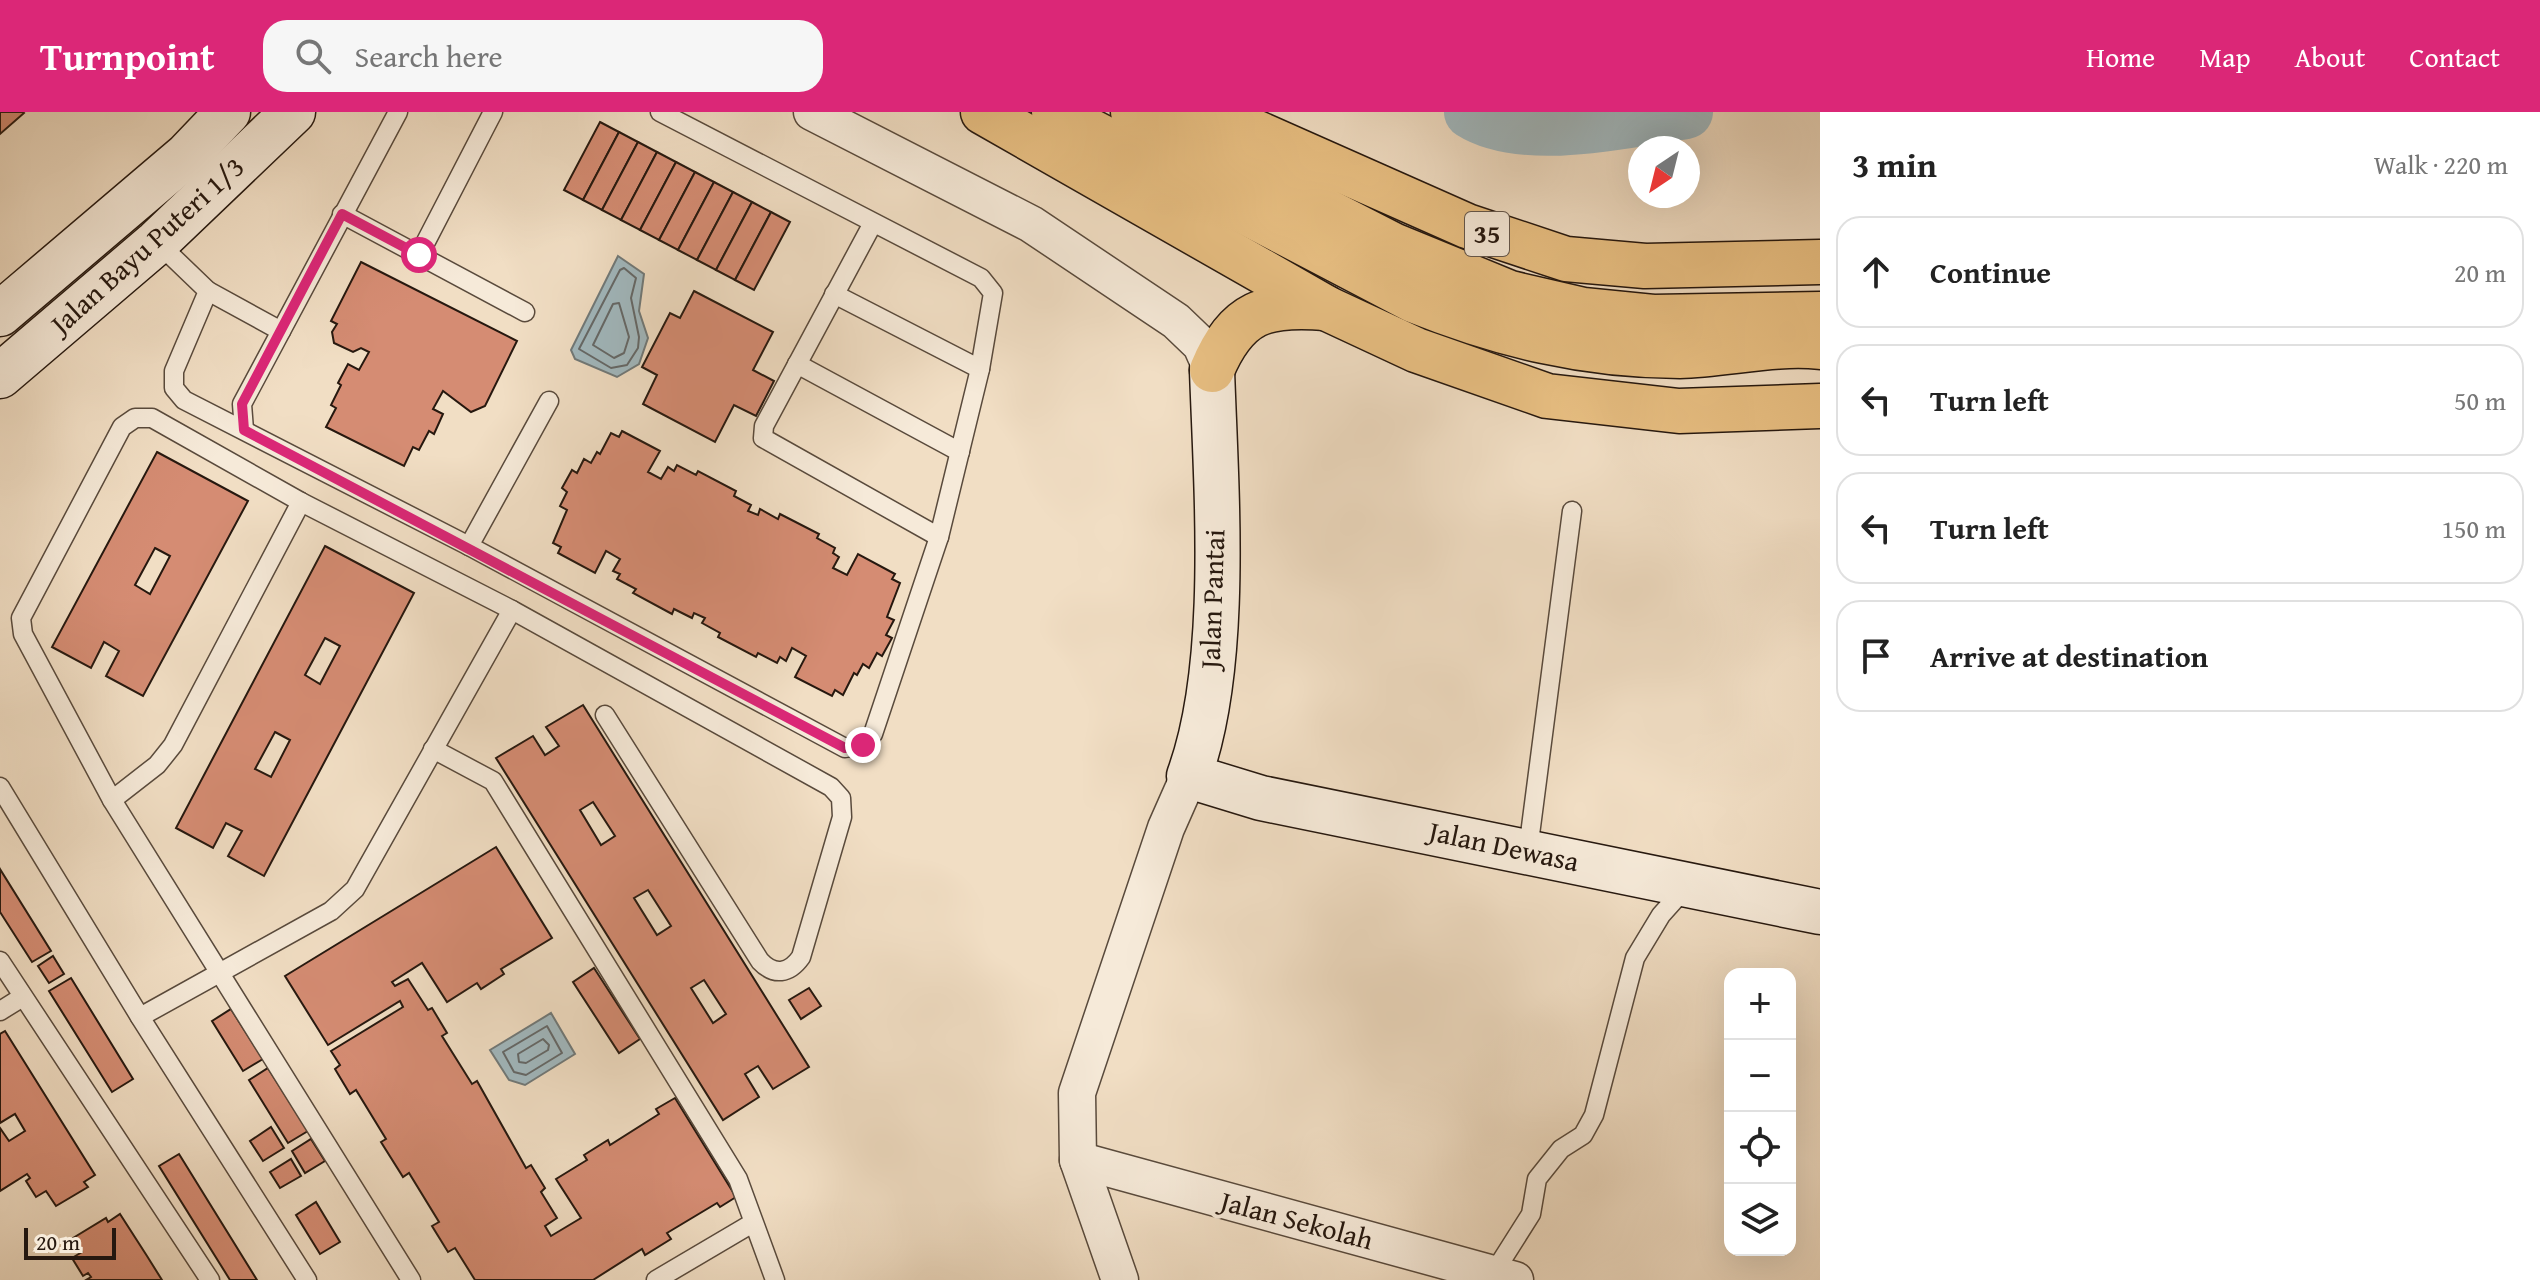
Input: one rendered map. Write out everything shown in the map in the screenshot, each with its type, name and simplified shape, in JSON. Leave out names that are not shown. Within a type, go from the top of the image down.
[{"type":"highway","points":[[983,112],[1328,309],[1416,350],[1547,396],[1679,411],[1820,406]]},
{"type":"highway","points":[[1133,112],[1393,245],[1510,293],[1583,310],[1653,317],[1820,314]]},
{"type":"highway","name":"35","points":[[1174,112],[1239,125],[1467,226],[1566,259],[1645,266],[1820,262]]},
{"type":"highway","points":[[1069,120],[1413,300],[1474,325],[1537,343],[1607,353],[1681,356],[1820,347]]},
{"type":"highway","points":[[1212,370],[1220,351],[1250,316],[1272,306],[1328,309]]},
{"type":"street","name":"Jalan Bayu Puteri 1/3","points":[[0,314],[187,155],[228,112]]},
{"type":"street","name":"Jalan Bayu Puteri 1/3","points":[[0,376],[157,242],[293,112]]},
{"type":"street","points":[[812,112],[1031,224],[1176,321],[1201,345],[1212,370]]},
{"type":"street","name":"Jalan Pantai","points":[[1120,1280],[1078,1160],[1077,1093],[1166,828],[1202,740],[1214,622],[1212,370]]},
{"type":"street","name":"Jalan Dewasa","points":[[1189,776],[1261,798],[1528,850],[1820,912]]},
{"type":"street","name":"Jalan Sekolah","points":[[1078,1160],[1504,1277]]},
{"type":"lane","points":[[244,430],[242,404],[398,112]]},
{"type":"lane","points":[[419,255],[493,112]]},
{"type":"lane","points":[[208,291],[174,371],[174,388],[184,400],[469,546],[845,748],[863,745],[873,734],[939,537],[994,302],[989,284],[660,112]]},
{"type":"lane","points":[[342,214],[525,312]]},
{"type":"lane","points":[[873,223],[764,426],[763,438],[939,537]]},
{"type":"lane","points":[[157,242],[208,291],[281,331]]},
{"type":"lane","points":[[834,294],[980,369]]},
{"type":"lane","points":[[797,364],[960,452]]},
{"type":"lane","points":[[469,546],[549,401]]},
{"type":"lane","points":[[411,1280],[112,800],[23,634],[21,618],[122,427],[135,418],[152,418],[301,502],[512,610],[831,787],[841,798],[842,817],[801,957],[794,968],[782,972],[768,970],[760,961],[605,715]]},
{"type":"lane","points":[[112,800],[157,765],[173,745],[301,502]]},
{"type":"lane","points":[[1528,850],[1572,511]]},
{"type":"lane","points":[[140,1017],[331,911],[355,889],[512,610]]},
{"type":"lane","points":[[433,749],[493,781],[738,1179],[751,1224],[775,1280]]},
{"type":"lane","points":[[0,787],[140,1017],[307,1280]]},
{"type":"lane","points":[[1504,1277],[1531,1214],[1537,1179],[1561,1149],[1583,1135],[1594,1115],[1635,958],[1661,915],[1688,885]]},
{"type":"lane","points":[[0,961],[21,998],[210,1280]]},
{"type":"lane","points":[[0,1011],[21,998]]},
{"type":"lane","points":[[656,1280],[751,1224]]},
{"type":"water","points":[[618,256],[644,274],[639,311],[648,338],[639,364],[617,377],[575,359],[571,350]]},
{"type":"water","points":[[551,1013],[575,1054],[525,1085],[509,1080],[490,1050]]},
{"type":"building","points":[[0,112],[23,112],[24,113],[0,134]]},
{"type":"building","points":[[600,122],[619,132],[583,200],[564,190]]},
{"type":"building","points":[[619,132],[638,142],[602,210],[583,200]]},
{"type":"building","points":[[638,142],[657,152],[621,220],[602,210]]},
{"type":"building","points":[[657,152],[676,162],[640,230],[621,220]]},
{"type":"building","points":[[676,162],[695,172],[659,240],[640,230]]},
{"type":"building","points":[[695,172],[714,182],[678,250],[659,240]]},
{"type":"building","points":[[714,182],[733,192],[697,260],[678,250]]},
{"type":"building","points":[[733,192],[752,202],[716,270],[697,260]]},
{"type":"building","points":[[752,202],[771,212],[735,280],[716,270]]},
{"type":"building","points":[[771,212],[790,222],[754,290],[735,280]]},
{"type":"building","points":[[361,262],[517,341],[485,406],[471,412],[443,391],[433,409],[443,414],[434,434],[429,431],[419,450],[413,447],[404,466],[326,427],[336,408],[331,405],[341,385],[338,383],[348,364],[359,370],[369,352],[361,348],[353,352],[334,343],[332,332],[337,324],[331,321]]},
{"type":"building","points":[[694,291],[773,332],[753,370],[774,381],[756,416],[734,405],[715,442],[643,404],[657,375],[642,367],[670,313],[680,318]]},
{"type":"building","points":[[622,431],[660,451],[648,472],[661,479],[668,467],[674,471],[677,465],[696,475],[698,471],[736,491],[734,496],[751,505],[748,511],[758,515],[760,509],[778,519],[780,514],[819,534],[817,538],[835,548],[833,553],[839,557],[833,568],[847,575],[858,554],[895,574],[892,579],[900,583],[887,617],[894,620],[886,635],[892,638],[882,656],[877,653],[869,668],[863,664],[857,675],[854,673],[843,695],[835,690],[832,696],[795,677],[806,656],[792,648],[786,661],[780,657],[777,663],[758,653],[756,657],[718,637],[720,633],[702,623],[705,618],[694,613],[692,618],[674,609],[672,614],[633,593],[636,589],[617,579],[620,574],[613,571],[620,559],[606,551],[595,573],[558,553],[561,547],[553,543],[567,510],[560,506],[567,492],[562,488],[572,470],[577,473],[584,459],[591,463],[597,452],[600,454],[611,433],[619,437]]},
{"type":"building","points":[[157,452],[248,501],[143,696],[106,676],[119,651],[104,642],[91,668],[52,647]],"holes":[[[155,548],[170,556],[150,594],[135,585]]]},
{"type":"building","points":[[325,546],[414,593],[264,876],[228,856],[242,831],[226,823],[213,848],[176,828]],"holes":[[[325,638],[340,646],[320,684],[305,675]],[[275,732],[290,740],[271,777],[255,769]]]},
{"type":"building","points":[[583,705],[809,1067],[773,1089],[758,1066],[745,1074],[759,1097],[723,1120],[496,758],[533,736],[545,755],[559,746],[546,727]],"holes":[[[593,802],[615,836],[601,845],[580,810]],[[648,890],[671,926],[657,935],[634,898]],[[704,980],[726,1014],[713,1023],[691,988]]]},
{"type":"building","points":[[496,847],[552,938],[501,969],[504,974],[481,989],[477,983],[447,1002],[422,963],[392,982],[395,986],[408,979],[428,1010],[432,1008],[447,1033],[442,1036],[472,1084],[477,1081],[526,1168],[531,1165],[545,1188],[541,1192],[557,1218],[545,1226],[551,1236],[581,1218],[556,1179],[587,1160],[584,1155],[608,1140],[610,1145],[659,1114],[656,1109],[675,1098],[736,1197],[720,1207],[717,1203],[667,1233],[671,1239],[645,1255],[642,1249],[593,1280],[475,1280],[455,1248],[448,1252],[432,1226],[439,1222],[409,1173],[403,1177],[381,1142],[386,1139],[356,1090],[350,1094],[335,1069],[340,1065],[331,1051],[403,1007],[400,1001],[328,1045],[285,976]]},
{"type":"building","points":[[0,869],[51,951],[32,962],[0,912]]},
{"type":"building","points":[[53,956],[64,974],[49,983],[38,966]]},
{"type":"building","points":[[594,968],[640,1039],[619,1053],[573,982]]},
{"type":"building","points":[[71,978],[133,1079],[112,1092],[49,991]]},
{"type":"building","points":[[809,988],[821,1006],[801,1019],[789,1000]]},
{"type":"building","points":[[231,1009],[263,1059],[243,1071],[212,1021]]},
{"type":"building","points":[[5,1031],[95,1175],[84,1182],[88,1187],[56,1206],[46,1191],[36,1197],[26,1181],[30,1178],[27,1174],[0,1191],[0,1128],[9,1141],[25,1131],[15,1114],[0,1123],[0,1034]]},
{"type":"building","points":[[268,1068],[308,1131],[288,1143],[249,1080]]},
{"type":"building","points":[[271,1127],[284,1148],[263,1161],[250,1141]]},
{"type":"building","points":[[311,1139],[325,1161],[305,1173],[292,1151]]},
{"type":"building","points":[[179,1154],[257,1280],[230,1280],[159,1166]]},
{"type":"building","points":[[291,1159],[301,1176],[280,1188],[270,1172]]},
{"type":"building","points":[[316,1202],[340,1242],[320,1254],[296,1215]]},
{"type":"building","points":[[120,1214],[162,1280],[86,1280],[91,1277],[88,1273],[83,1276],[72,1258],[82,1252],[73,1238],[106,1218],[108,1222]]},
{"type":"waterway","points":[[1471,112],[1493,122],[1546,129],[1606,125],[1686,112]]},
{"type":"route","points":[[419,255],[342,214],[242,404],[244,430],[469,546],[845,748],[863,745]]}]
